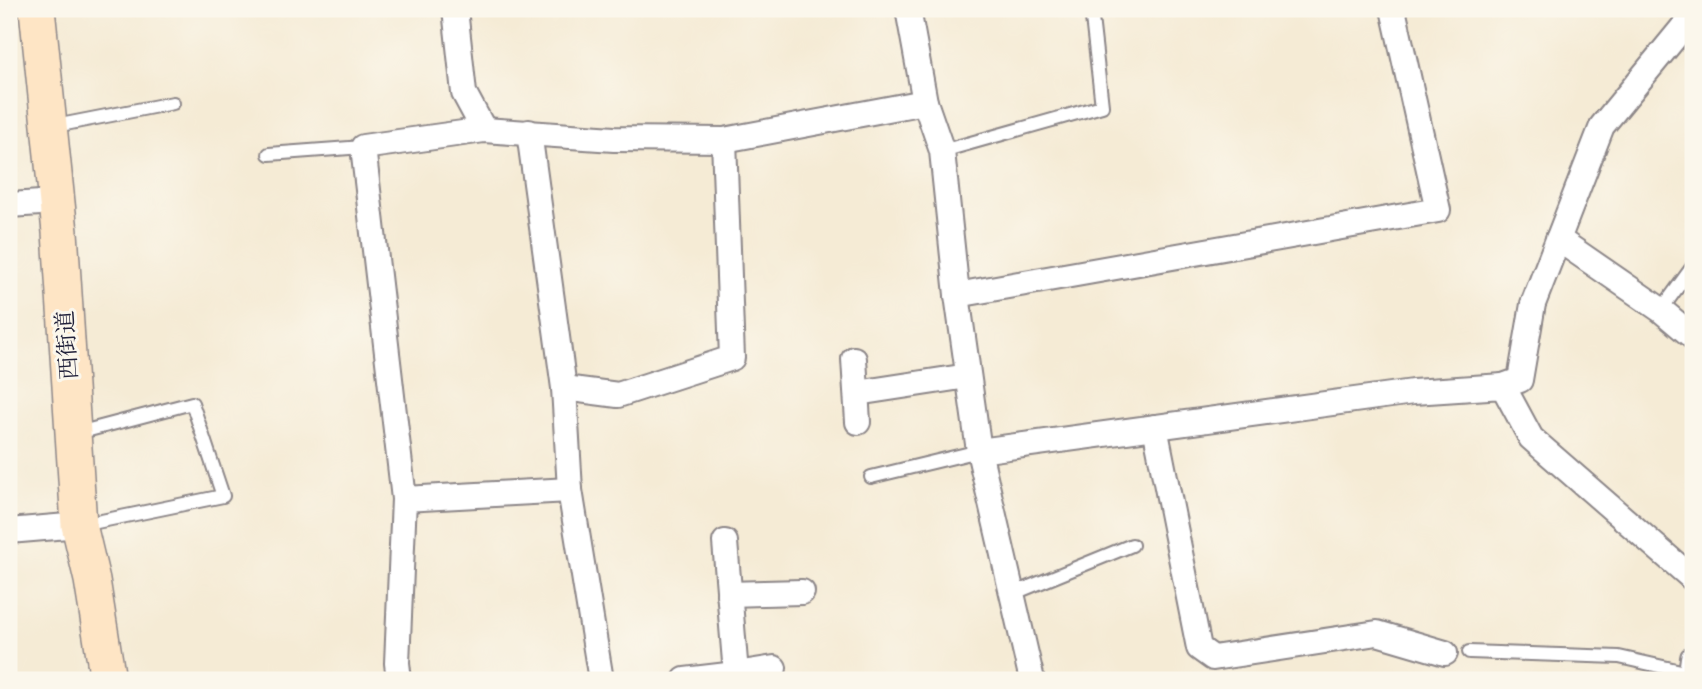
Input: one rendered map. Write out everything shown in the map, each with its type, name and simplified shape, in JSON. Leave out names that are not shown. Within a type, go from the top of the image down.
[{"type":"main road","name":"西街道","points":[[37,9],[57,202],[79,525],[92,580],[107,680]]},
{"type":"street","points":[[456,9],[464,93],[484,130]]},
{"type":"street","points":[[908,9],[925,102],[942,151],[957,295],[979,450],[1032,680]]},
{"type":"street","points":[[957,295],[1438,210],[1393,9]]},
{"type":"street","points":[[979,450],[1413,392],[1503,386],[1520,380],[1533,304],[1602,126],[1693,15]]},
{"type":"street","points":[[399,680],[397,663],[404,499],[363,147],[484,130],[614,139],[724,140],[925,102]]},
{"type":"street","points":[[529,132],[564,388],[570,490],[601,680]]},
{"type":"street","points":[[564,388],[618,395],[732,358],[724,140]]},
{"type":"street","points":[[9,205],[57,202]]},
{"type":"street","points":[[1558,239],[1661,310],[1693,337]]},
{"type":"street","points":[[854,359],[858,422]]},
{"type":"street","points":[[856,393],[968,376]]},
{"type":"street","points":[[1503,386],[1531,439],[1693,579]]},
{"type":"street","points":[[1155,427],[1199,648],[1213,658],[1377,633],[1457,652]]},
{"type":"street","points":[[404,499],[570,490]]},
{"type":"street","points":[[9,531],[79,525]]},
{"type":"street","points":[[725,542],[736,674]]},
{"type":"street","points":[[729,594],[802,592]]},
{"type":"street","points":[[685,680],[774,668]]},
{"type":"lane","points":[[942,151],[1102,106],[1091,9]]},
{"type":"lane","points":[[49,127],[173,103]]},
{"type":"lane","points":[[269,154],[363,147]]},
{"type":"lane","points":[[1661,310],[1693,266]]},
{"type":"lane","points":[[74,434],[192,404],[223,496],[79,525]]},
{"type":"lane","points":[[871,477],[979,450]]},
{"type":"lane","points":[[1012,594],[1132,545]]},
{"type":"lane","points":[[1457,652],[1619,657],[1691,670]]}]
